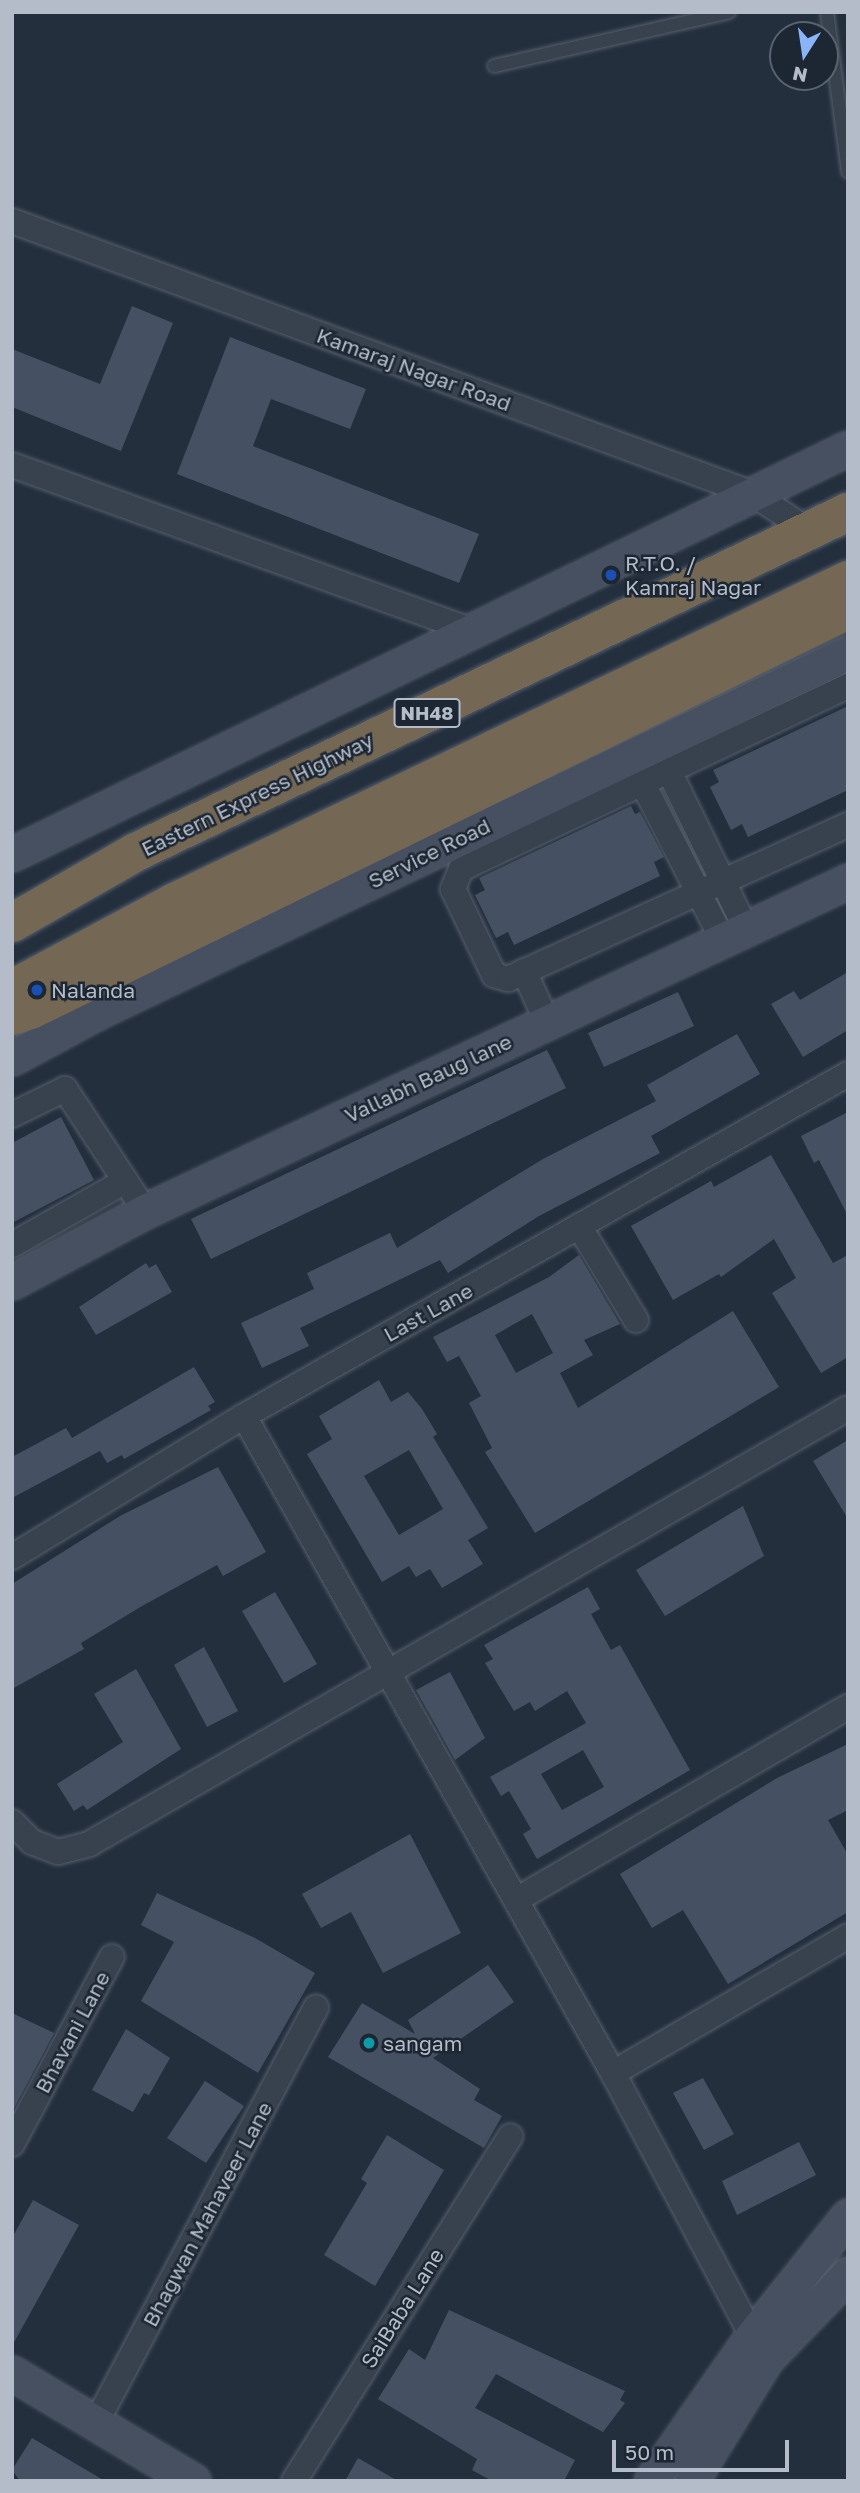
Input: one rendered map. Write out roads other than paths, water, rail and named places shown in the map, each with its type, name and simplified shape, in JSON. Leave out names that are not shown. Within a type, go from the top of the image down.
[{"type":"highway","name":"Eastern Express Highway","points":[[12,923],[136,852],[848,512]]},
{"type":"highway","points":[[12,989],[175,902],[848,580]]},
{"type":"highway","points":[[12,1016],[848,610]]},
{"type":"street","name":"Kamaraj Nagar Road","points":[[12,221],[753,494],[810,531]]},
{"type":"street","points":[[12,855],[848,448]]},
{"type":"street","points":[[12,465],[473,631]]},
{"type":"street","name":"Service Road","points":[[12,1058],[97,1012],[848,653]]},
{"type":"street","points":[[848,686],[457,873],[453,889],[494,975],[508,979],[848,825]]},
{"type":"street","points":[[669,771],[722,882],[735,934]]},
{"type":"street","points":[[643,783],[697,893],[735,934]]},
{"type":"street","name":"Vallabh Baug lane","points":[[12,1282],[145,1211],[848,881]]},
{"type":"street","points":[[524,971],[547,1022]]},
{"type":"street","name":"Last Lane","points":[[12,1557],[244,1416],[848,1074]]},
{"type":"street","points":[[12,1115],[65,1088],[145,1211]]},
{"type":"street","points":[[12,1245],[125,1181]]},
{"type":"street","points":[[579,1226],[636,1320]]},
{"type":"street","points":[[12,1822],[32,1842],[58,1852],[89,1844],[387,1670],[848,1408]]},
{"type":"street","points":[[244,1416],[613,2073],[761,2346]]},
{"type":"street","points":[[516,1900],[848,1707]]},
{"type":"street","points":[[613,2073],[848,1936]]},
{"type":"street","name":"Bhavani Lane","points":[[12,2144],[112,1958]]},
{"type":"street","name":"Bhagwan Mahaveer Lane","points":[[97,2421],[316,2007]]},
{"type":"street","name":"SaiBaba Lane","points":[[294,2481],[510,2136]]},
{"type":"street","points":[[651,2481],[761,2346],[848,2216]]},
{"type":"street","points":[[691,2481],[761,2346],[848,2274]]},
{"type":"street","points":[[12,2373],[97,2421],[193,2481]]},
{"type":"lane","points":[[494,66],[729,12]]},
{"type":"lane","points":[[827,12],[848,172]]},
{"type":"place","name":"R.T.O. / Kamraj Nagar","points":[[611,575]]},
{"type":"place","name":"Nalanda","points":[[37,990]]},
{"type":"place","name":"sangam","points":[[369,2043]]}]
